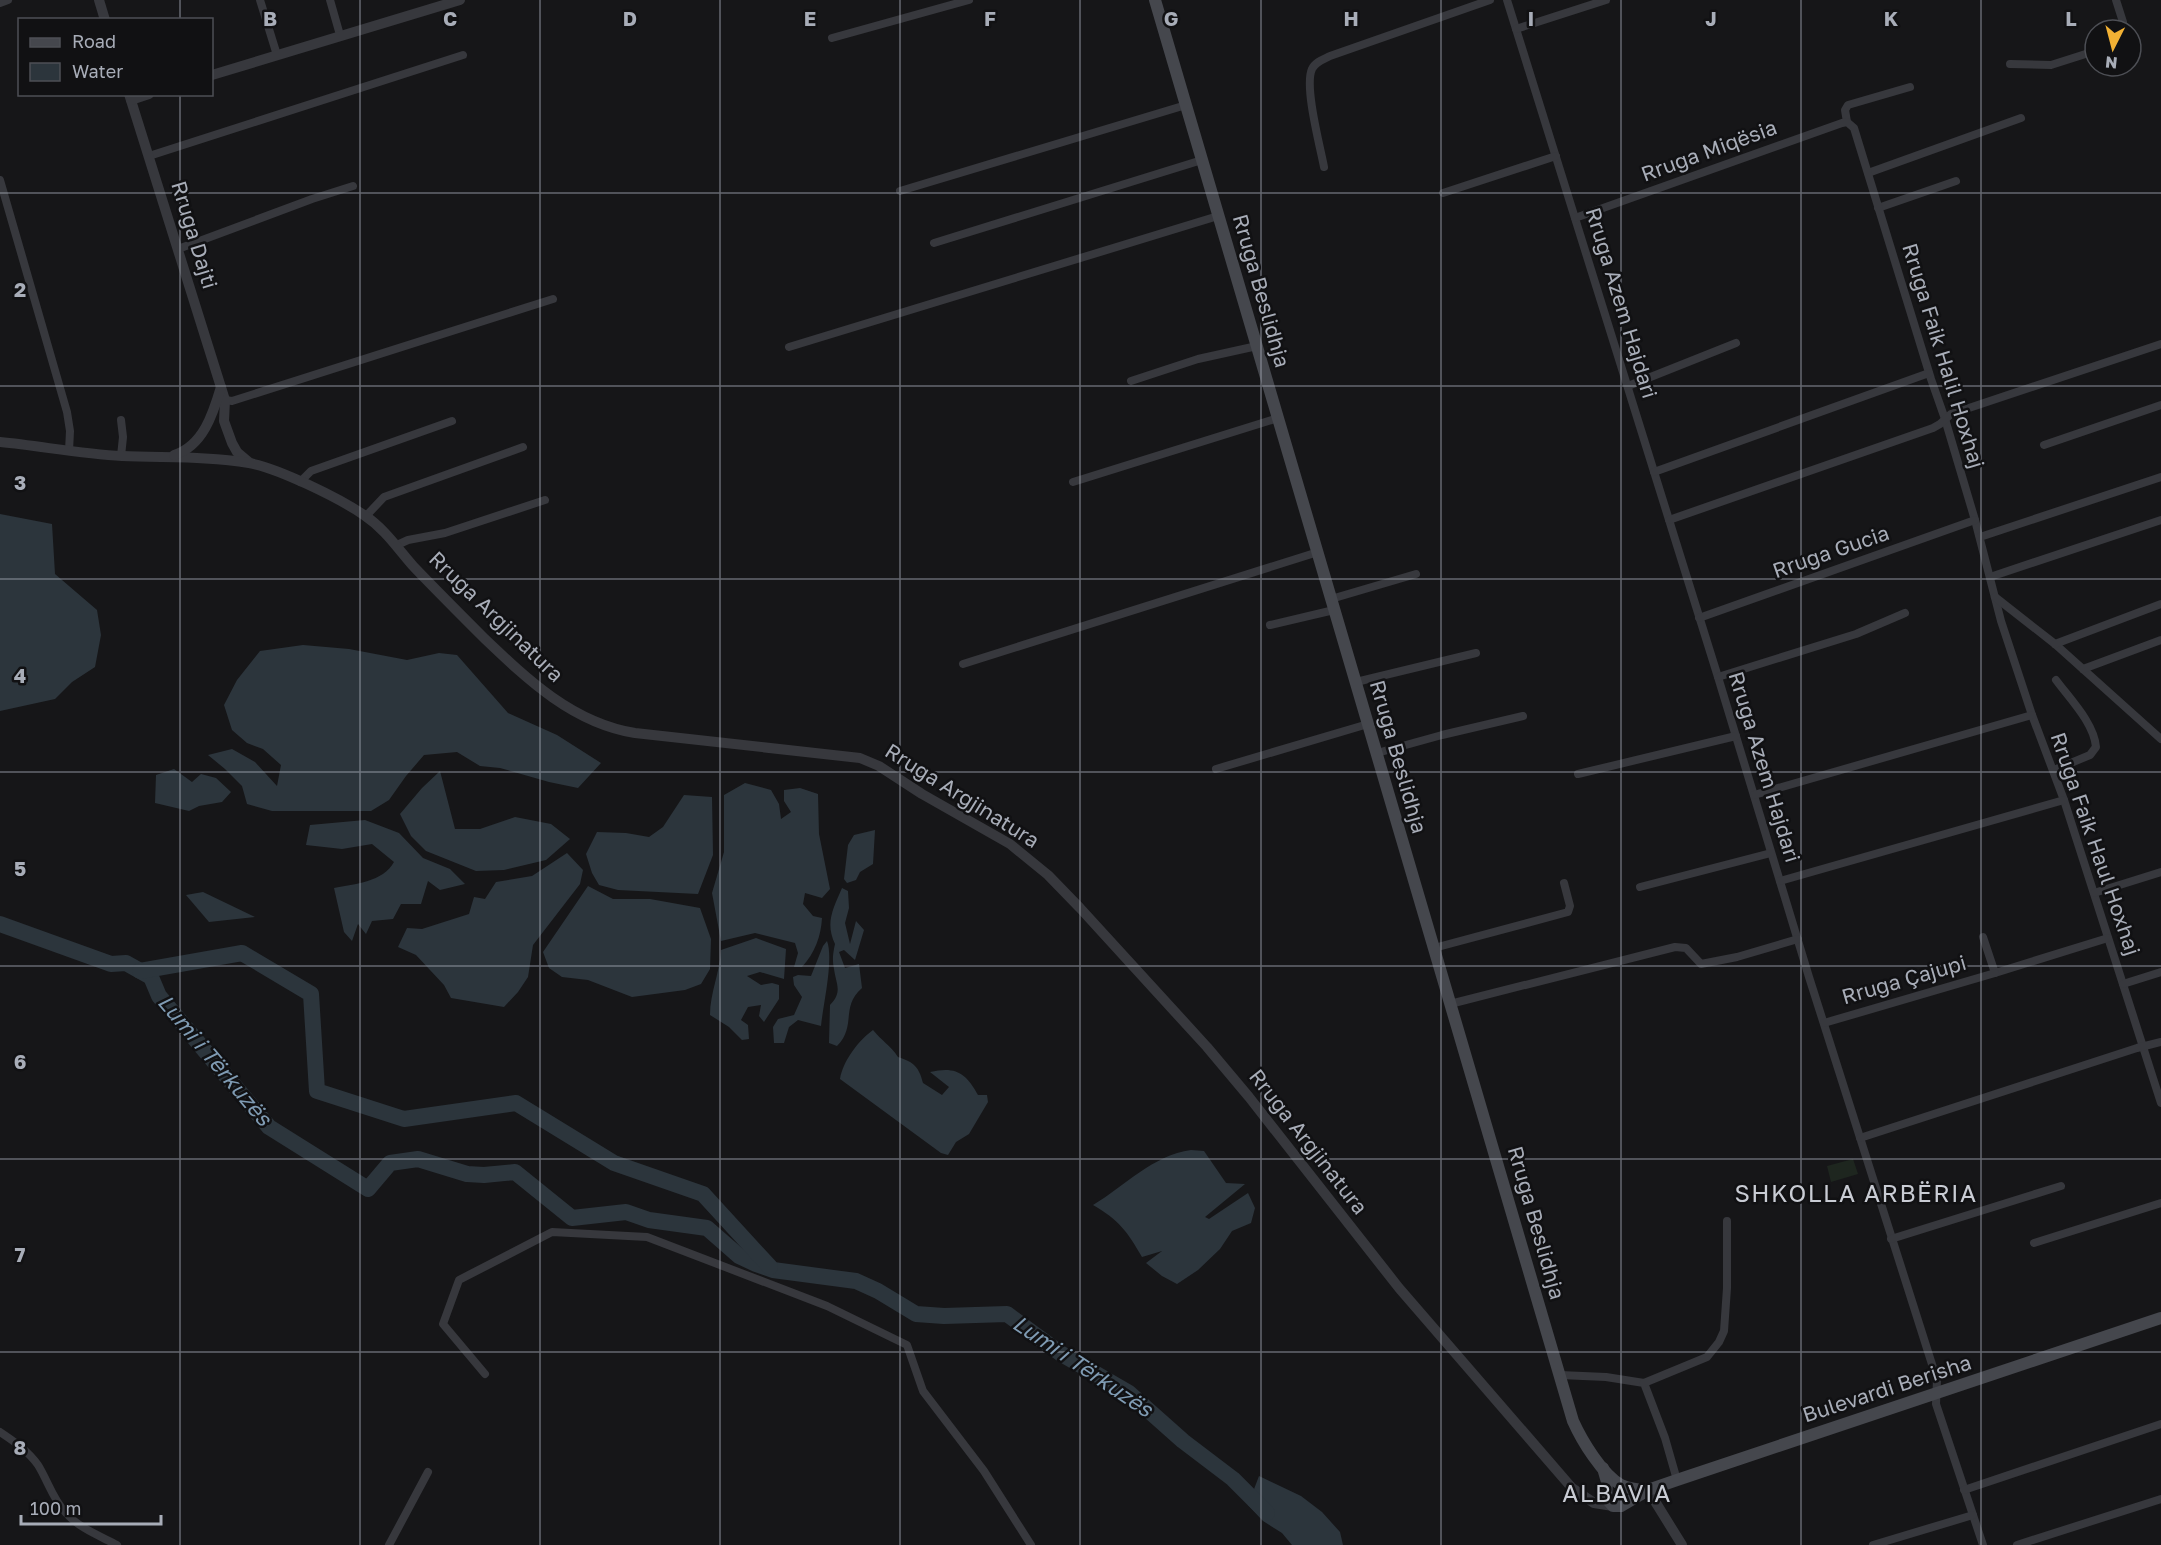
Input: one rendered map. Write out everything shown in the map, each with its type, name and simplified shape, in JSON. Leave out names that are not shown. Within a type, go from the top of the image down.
[{"type":"main road","name":"Rruga Beslidhja","points":[[1155,0],[1560,1375],[1578,1432],[1602,1466],[1622,1485]]},
{"type":"main road","name":"Bulevardi Berisha","points":[[1626,1501],[1677,1480],[2161,1318]]},
{"type":"main road","points":[[1602,1466],[1607,1482],[1606,1498],[1613,1506],[1621,1506],[1626,1501],[1628,1494],[1622,1485]]},
{"type":"main road","points":[[1606,1491],[1614,1484],[1648,1490]]},
{"type":"street","points":[[0,3],[8,0]]},
{"type":"street","points":[[99,0],[104,18]]},
{"type":"street","points":[[260,0],[278,55]]},
{"type":"street","points":[[330,0],[340,35]]},
{"type":"street","points":[[213,75],[426,5],[460,0]]},
{"type":"street","points":[[832,38],[969,0]]},
{"type":"street","points":[[1324,166],[1308,82],[1316,63],[1330,56],[1490,0]]},
{"type":"street","name":"Rruga Azem Hajdari","points":[[1507,0],[1891,1239],[1937,1380],[1936,1404],[1983,1545]]},
{"type":"street","points":[[1516,29],[1606,0]]},
{"type":"street","points":[[2115,0],[2122,18]]},
{"type":"street","points":[[149,156],[463,55]]},
{"type":"street","points":[[2010,64],[2051,65],[2083,55]]},
{"type":"street","points":[[1851,125],[1845,110],[1848,105],[1910,87]]},
{"type":"street","name":"Rruga Dajti","points":[[130,97],[225,400],[224,421],[230,438]]},
{"type":"street","points":[[900,191],[1186,105]]},
{"type":"street","points":[[1868,173],[2021,118]]},
{"type":"street","name":"Rruga Faik Halil Hoxhaj","points":[[1851,125],[1945,419],[1995,597]]},
{"type":"street","name":"Rruga Miqësia","points":[[1575,218],[1703,171],[1851,125]]},
{"type":"street","points":[[1443,193],[1556,156]]},
{"type":"street","points":[[934,243],[1202,160]]},
{"type":"street","points":[[0,180],[67,412],[70,431],[69,451]]},
{"type":"street","points":[[1878,208],[1956,181]]},
{"type":"street","points":[[178,249],[353,186]]},
{"type":"street","points":[[789,347],[1218,216]]},
{"type":"street","points":[[225,400],[232,401],[553,299]]},
{"type":"street","points":[[1628,386],[1736,343]]},
{"type":"street","points":[[1669,520],[1933,428],[1951,414],[2161,344]]},
{"type":"street","points":[[1131,381],[1198,359],[1257,345]]},
{"type":"street","points":[[1654,472],[1929,374]]},
{"type":"street","points":[[221,387],[215,408],[198,446],[203,455],[213,460],[224,458],[231,449],[230,438]]},
{"type":"street","points":[[2044,445],[2161,405]]},
{"type":"street","points":[[1073,482],[1278,418]]},
{"type":"street","points":[[121,420],[123,437],[121,456]]},
{"type":"street","points":[[300,482],[311,471],[452,421]]},
{"type":"street","points":[[170,456],[183,452],[213,426],[219,427],[230,438],[237,452],[250,463]]},
{"type":"street","points":[[0,442],[121,456],[170,456],[250,463]]},
{"type":"street","points":[[366,516],[384,497],[523,447]]},
{"type":"street","name":"Rruga Argjinatura","points":[[250,463],[300,482],[366,516],[397,545],[406,558],[465,619],[538,688],[568,709],[616,730],[635,734],[860,758],[879,766],[1023,853],[1080,908],[1207,1047],[1399,1288],[1572,1488],[1594,1503],[1613,1506]]},
{"type":"street","points":[[1980,537],[2161,477]]},
{"type":"street","points":[[397,545],[545,500]]},
{"type":"street","name":"Rruga Gucia","points":[[1700,618],[1975,520]]},
{"type":"street","points":[[1990,577],[2161,520]]},
{"type":"street","points":[[963,664],[1318,552]]},
{"type":"street","points":[[1270,625],[1416,574]]},
{"type":"street","points":[[1995,597],[2055,644],[2161,739]]},
{"type":"street","name":"Rruga Faik Haul Hoxhaj","points":[[1995,597],[2032,715],[2064,800],[2161,1103]]},
{"type":"street","points":[[2055,644],[2161,604]]},
{"type":"street","points":[[1718,677],[1856,634],[1905,613]]},
{"type":"street","points":[[2083,669],[2161,640]]},
{"type":"street","points":[[1356,682],[1476,653]]},
{"type":"street","points":[[2054,770],[2090,755],[2096,747],[2094,735],[2087,723],[2056,680]]},
{"type":"street","points":[[1754,795],[2032,715]]},
{"type":"street","points":[[1377,753],[1523,716]]},
{"type":"street","points":[[1216,769],[1368,724]]},
{"type":"street","points":[[1578,774],[1736,736]]},
{"type":"street","points":[[1780,881],[2064,800]]},
{"type":"street","points":[[1640,887],[1771,853]]},
{"type":"street","points":[[2094,893],[2161,872]]},
{"type":"street","points":[[1434,948],[1568,912],[1570,906],[1564,883]]},
{"type":"street","name":"Rruga Çajupi","points":[[1983,937],[1995,973]]},
{"type":"street","name":"Rruga Çajupi","points":[[1824,1023],[2108,938]]},
{"type":"street","points":[[1450,1004],[1592,970],[1675,947],[1686,948],[1701,964],[1737,957],[1798,939]]},
{"type":"street","points":[[2123,984],[2161,972]]},
{"type":"street","points":[[1860,1138],[2161,1042]]},
{"type":"street","points":[[1891,1239],[2061,1186]]},
{"type":"street","points":[[2034,1243],[2161,1203]]},
{"type":"street","points":[[1560,1375],[1606,1377],[1644,1383],[1707,1357],[1719,1342],[1726,1318],[1727,1221]]},
{"type":"street","points":[[485,1374],[443,1324],[459,1280],[552,1232],[647,1237],[827,1306],[908,1345],[923,1391],[984,1472],[1031,1545]]},
{"type":"street","points":[[1644,1383],[1665,1438],[1677,1480]]},
{"type":"street","points":[[1964,1490],[2161,1424]]},
{"type":"street","points":[[0,1432],[27,1451],[67,1515],[117,1545]]},
{"type":"street","points":[[389,1545],[428,1473]]},
{"type":"street","points":[[1572,1488],[1594,1495],[1606,1491]]},
{"type":"street","points":[[1648,1490],[1682,1545]]},
{"type":"street","points":[[2017,1545],[2161,1499]]},
{"type":"street","points":[[1874,1545],[1973,1515]]},
{"type":"shaded area","points":[[1853,1159],[1858,1174],[1831,1182],[1827,1166]]},
{"type":"water","points":[[0,514],[52,524],[55,574],[97,610],[101,635],[95,667],[72,682],[55,699],[0,711]]},
{"type":"water","points":[[303,645],[349,649],[407,660],[439,653],[457,655],[508,713],[557,735],[601,763],[578,788],[500,768],[480,766],[457,752],[424,755],[389,800],[371,811],[272,811],[247,804],[242,786],[208,755],[232,749],[255,762],[277,786],[281,765],[263,749],[247,743],[232,730],[224,705],[237,680],[260,651]]},
{"type":"water","points":[[174,769],[192,782],[201,774],[216,778],[231,792],[222,802],[199,806],[189,811],[155,803],[156,775]]},
{"type":"water","points":[[440,771],[455,829],[480,829],[515,817],[551,824],[570,839],[546,860],[504,870],[476,871],[426,851],[411,836],[400,814]]},
{"type":"water","points":[[745,783],[771,790],[779,804],[781,819],[791,812],[784,801],[784,790],[800,788],[818,794],[819,834],[830,889],[822,898],[805,893],[803,904],[813,916],[822,918],[816,944],[802,967],[794,967],[798,953],[795,943],[755,933],[721,941],[712,893],[724,852],[724,795]]},
{"type":"water","points":[[684,795],[712,797],[713,855],[698,894],[618,890],[599,885],[592,873],[586,854],[597,832],[649,837],[663,827]]},
{"type":"water","points":[[365,820],[399,833],[423,858],[450,869],[465,884],[440,890],[428,881],[421,904],[401,904],[393,919],[372,921],[366,934],[358,924],[352,941],[344,932],[334,888],[376,878],[389,869],[394,862],[372,844],[342,849],[306,845],[310,825]]},
{"type":"water","points":[[875,830],[873,864],[860,872],[856,880],[847,883],[844,879],[848,845],[854,835]]},
{"type":"water","points":[[567,853],[583,870],[580,884],[533,945],[528,977],[504,1007],[451,998],[444,985],[416,955],[398,947],[407,928],[422,929],[469,914],[474,897],[485,899],[496,882],[532,876]]},
{"type":"water","points":[[588,886],[613,899],[650,899],[700,908],[711,939],[710,969],[701,984],[685,990],[632,997],[588,980],[562,977],[549,968],[543,952]]},
{"type":"water","points":[[842,888],[848,891],[849,908],[845,923],[850,944],[856,921],[864,930],[855,960],[844,950],[839,952],[845,968],[859,964],[862,988],[855,995],[846,1031],[837,1046],[829,1043],[830,1005],[838,992],[833,963],[835,944],[830,923]]},
{"type":"water","points":[[203,892],[255,917],[209,922],[186,895]]},
{"type":"water","points":[[756,938],[786,949],[784,979],[760,972],[747,976],[761,985],[772,983],[779,985],[779,999],[764,1022],[759,1016],[761,1005],[748,1007],[741,1020],[748,1025],[749,1039],[742,1040],[729,1027],[710,1015],[710,1007],[721,950]]},
{"type":"water","points":[[827,941],[829,970],[821,1026],[798,1020],[789,1027],[784,1043],[774,1043],[773,1027],[778,1019],[794,1015],[802,997],[794,985],[793,977],[811,976]]},
{"type":"water","points":[[873,1030],[898,1057],[915,1066],[923,1083],[942,1095],[949,1087],[930,1072],[947,1070],[959,1073],[969,1081],[978,1095],[987,1095],[988,1102],[969,1134],[956,1142],[948,1155],[941,1153],[840,1079],[844,1065],[852,1052]]},
{"type":"water","points":[[1191,1150],[1204,1151],[1226,1183],[1245,1184],[1205,1217],[1209,1219],[1248,1193],[1255,1208],[1251,1223],[1232,1231],[1220,1249],[1198,1270],[1177,1284],[1146,1263],[1162,1251],[1142,1257],[1122,1227],[1093,1205],[1164,1158]]},
{"type":"water","points":[[1259,1476],[1301,1496],[1322,1512],[1340,1532],[1343,1545],[1292,1545],[1282,1533],[1263,1521],[1248,1505]]},
{"type":"waterway","name":"Lumi i Tërkuzës","points":[[0,924],[111,964],[126,963],[151,977],[159,996],[269,1127],[368,1189],[390,1163],[418,1159],[467,1174],[515,1172],[572,1218],[626,1212],[649,1220],[707,1228],[739,1256],[756,1264],[773,1270],[856,1281],[878,1291],[916,1314],[944,1316],[1007,1314],[1060,1353],[1129,1393],[1183,1441],[1233,1479],[1267,1513]]},
{"type":"waterway","points":[[140,971],[242,953],[311,994],[317,1091],[404,1119],[516,1103],[614,1163],[703,1194],[770,1267]]},
{"type":"district","name":"SHKOLLA ARBËRIA","points":[[1856,1194]]},
{"type":"district","name":"ALBAVIA","points":[[1617,1494]]}]
